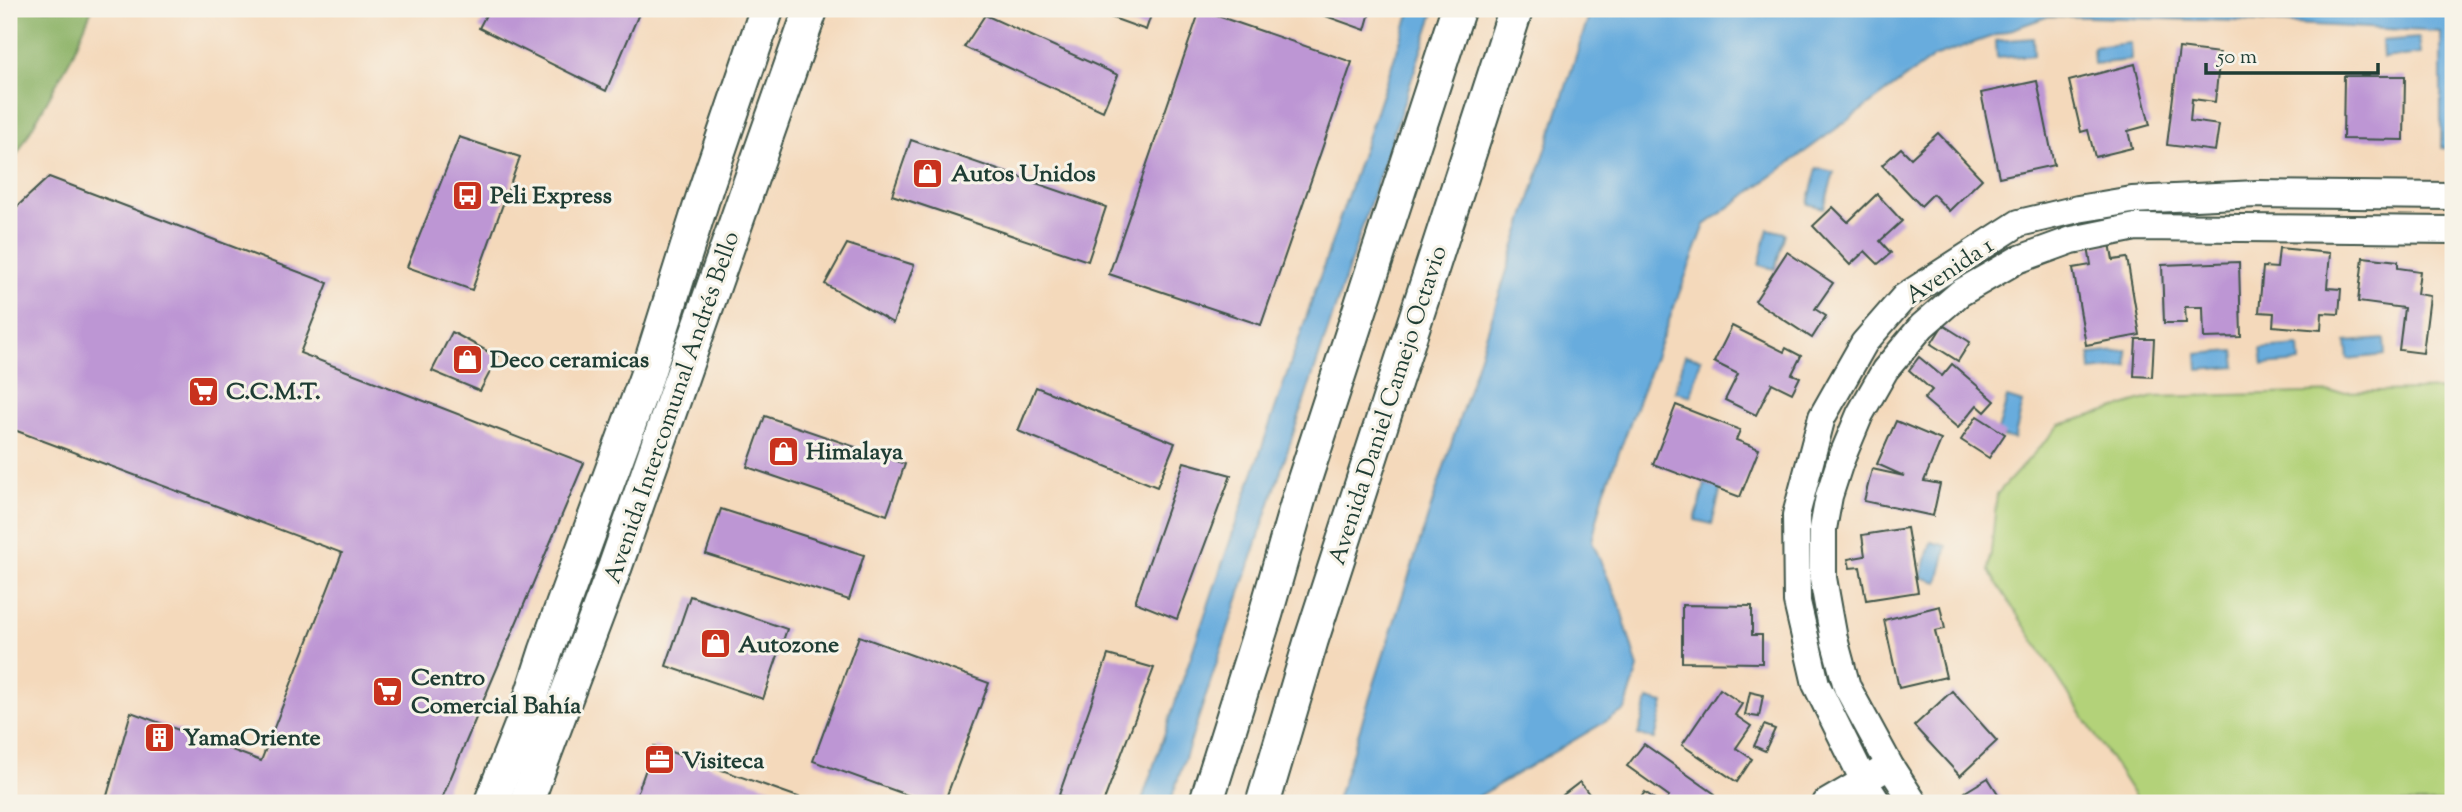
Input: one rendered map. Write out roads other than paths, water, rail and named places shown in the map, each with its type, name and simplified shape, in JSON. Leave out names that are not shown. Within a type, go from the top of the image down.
[{"type":"main road","name":"Avenida Intercomunal Andrés Bello","points":[[491,803],[524,719],[546,651],[647,375],[705,191],[767,9]]},
{"type":"main road","name":"Avenida Intercomunal Andrés Bello","points":[[526,803],[620,554],[811,9]]},
{"type":"main road","points":[[1206,803],[1266,613],[1303,484],[1458,9]]},
{"type":"main road","name":"Avenida Daniel Camejo Octavio","points":[[1263,803],[1323,603],[1516,9]]},
{"type":"street","name":"Avenida 1","points":[[1871,792],[1816,684],[1797,601],[1796,514],[1822,418],[1864,343],[1904,297],[2019,223],[2078,209],[2132,200],[2258,194],[2453,196]]},
{"type":"street","name":"Avenida 1","points":[[1914,803],[1890,766],[1847,687],[1833,639],[1823,578],[1823,529],[1829,496],[1860,414],[1885,370],[1922,326],[1960,293],[2017,260],[2072,240],[2136,227],[2453,230]]},
{"type":"street","points":[[1826,803],[1871,792],[1890,766]]},
{"type":"water","points":[[1411,9],[1435,9],[1170,803],[1141,803]]},
{"type":"water","points":[[1591,9],[2453,9],[2453,149],[2441,148],[2441,32],[2240,21],[2049,16],[1934,57],[1705,225],[1604,492],[1592,541],[1620,606],[1638,668],[1625,710],[1476,798],[1472,803],[1336,803]]},
{"type":"water","points":[[2033,38],[2034,55],[1997,58],[1996,41]]},
{"type":"water","points":[[2419,38],[2421,54],[2383,58],[2382,41]]},
{"type":"water","points":[[2130,43],[2131,60],[2094,64],[2093,47]]},
{"type":"water","points":[[1817,168],[1834,172],[1824,208],[1808,204]]},
{"type":"water","points":[[1768,229],[1785,233],[1775,269],[1759,265]]},
{"type":"water","points":[[2384,339],[2385,355],[2348,359],[2346,342]]},
{"type":"water","points":[[2299,346],[2300,362],[2263,365],[2261,349]]},
{"type":"water","points":[[2127,350],[2128,367],[2091,371],[2090,354]]},
{"type":"water","points":[[2234,351],[2236,367],[2198,370],[2197,354]]},
{"type":"water","points":[[1685,355],[1701,359],[1691,396],[1675,392]]},
{"type":"water","points":[[2007,398],[2023,403],[2014,439],[1997,435]]},
{"type":"water","points":[[1705,484],[1721,488],[1712,524],[1695,520]]},
{"type":"water","points":[[1931,542],[1947,546],[1938,582],[1921,577]]},
{"type":"water","points":[[1648,699],[1664,703],[1655,739],[1638,735]]},
{"type":"place","name":"Autos Unidos","points":[[928,173]]},
{"type":"place","name":"Peli Express","points":[[467,195]]},
{"type":"place","name":"Deco ceramicas","points":[[467,359]]},
{"type":"place","name":"C.C.M.T.","points":[[203,391]]},
{"type":"place","name":"Himalaya","points":[[783,451]]},
{"type":"place","name":"Autozone","points":[[715,644]]},
{"type":"place","name":"Centro Comercial Bahía","points":[[388,691]]},
{"type":"place","name":"YamaOriente","points":[[160,737]]},
{"type":"place","name":"Visiteca","points":[[659,760]]}]
